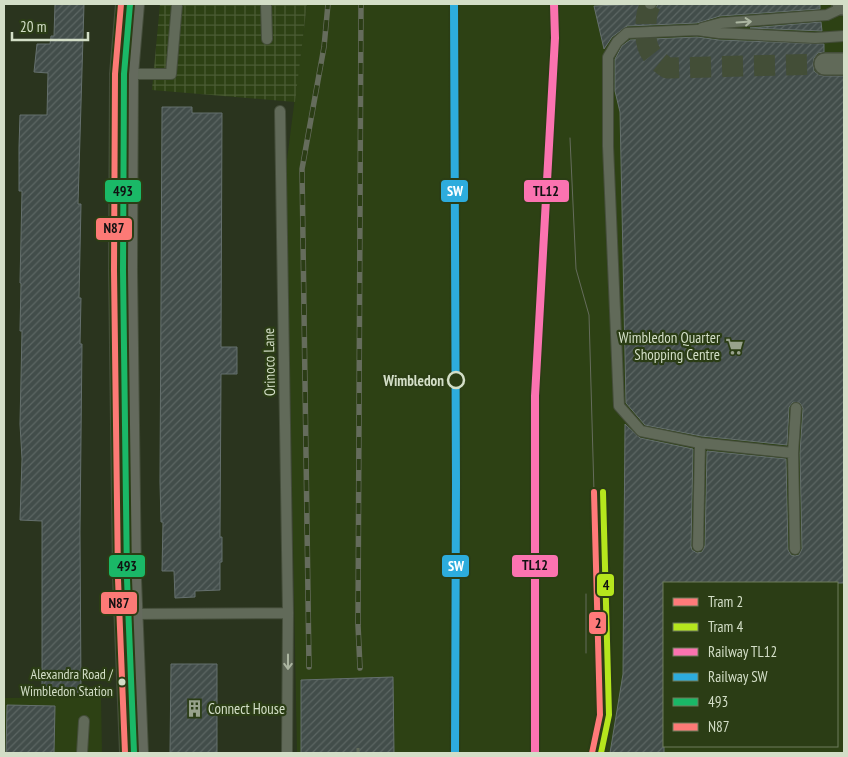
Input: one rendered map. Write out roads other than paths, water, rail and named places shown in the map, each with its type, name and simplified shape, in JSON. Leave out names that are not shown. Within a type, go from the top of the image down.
[{"type":"main road","points":[[130,4],[124,74],[123,280],[128,614],[134,753]]},
{"type":"lane","points":[[124,74],[171,74],[177,4]]},
{"type":"lane","points":[[266,4],[267,39]]},
{"type":"lane","points":[[697,30],[721,23],[827,15],[844,5]]},
{"type":"lane","points":[[793,452],[700,443],[641,431],[619,406],[608,136],[608,57],[617,42],[627,33],[697,30],[719,33],[815,38],[844,36]]},
{"type":"lane","name":"Orinoco Lane","points":[[280,111],[288,613],[287,753]]},
{"type":"lane","points":[[795,549],[793,452],[796,408]]},
{"type":"lane","points":[[698,546],[700,443]]},
{"type":"lane","points":[[128,614],[288,613]]},
{"type":"lane","points":[[82,753],[84,721]]},
{"type":"tunnel","points":[[651,4],[646,18],[646,41],[656,59],[667,68],[825,64]]},
{"type":"tram line","points":[[570,138],[576,269],[589,315],[594,492]]},
{"type":"tram line","name":"2","points":[[592,753],[600,715],[594,492]]},
{"type":"tram line","name":"4","points":[[601,753],[609,715],[603,492]]},
{"type":"tram line","points":[[586,594],[586,653]]},
{"type":"railway","points":[[309,667],[302,169],[324,47],[328,4]]},
{"type":"railway","points":[[360,668],[358,625],[361,4]]},
{"type":"rail line","name":"SW","points":[[454,4],[455,753]]},
{"type":"rail line","name":"TL12","points":[[535,753],[535,396],[555,38],[554,4]]},
{"type":"place","name":"Wimbledon Quarter Shopping Centre","points":[[734,346]]},
{"type":"place","name":"Wimbledon","points":[[456,380]]},
{"type":"place","name":"Alexandra Road / Wimbledon Station","points":[[122,682]]},
{"type":"place","name":"Connect House","points":[[194,708]]}]
